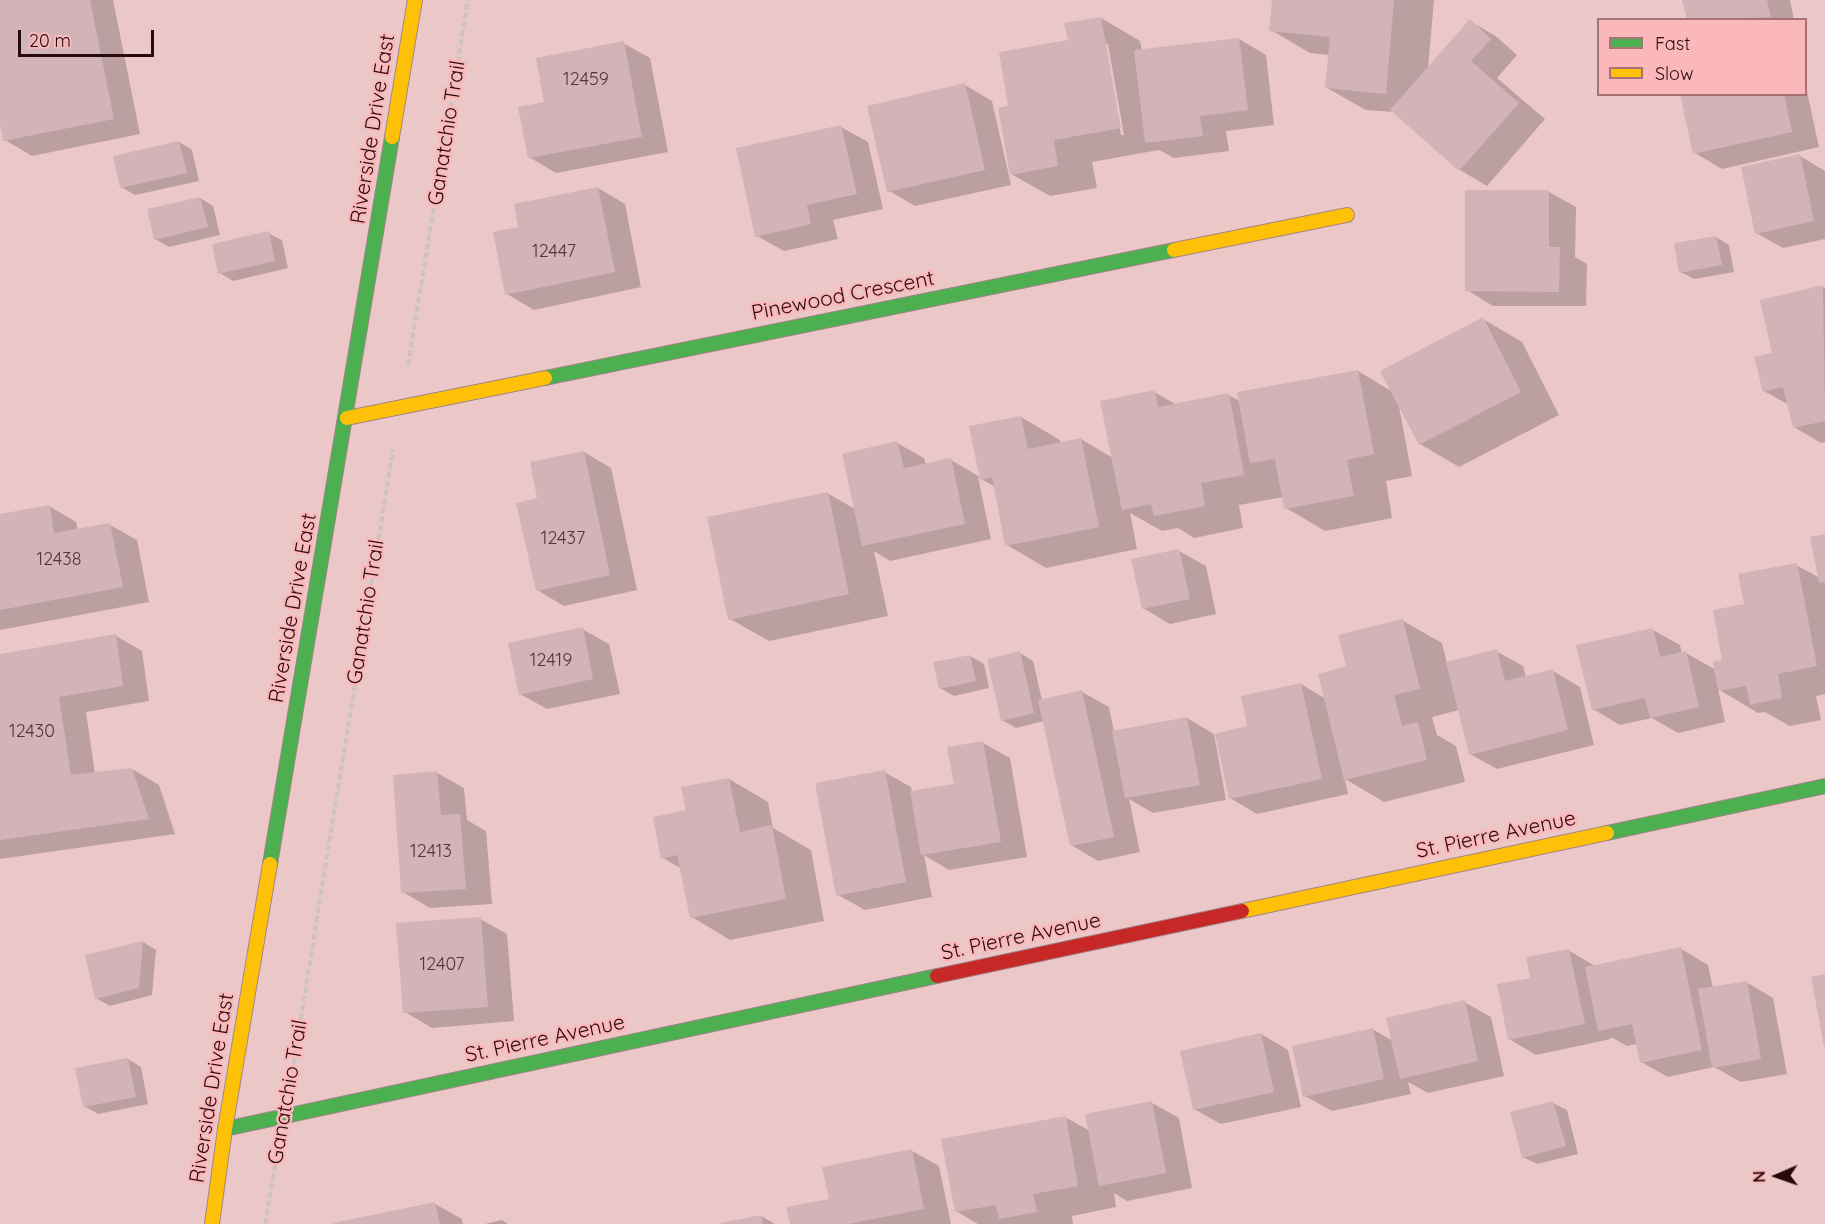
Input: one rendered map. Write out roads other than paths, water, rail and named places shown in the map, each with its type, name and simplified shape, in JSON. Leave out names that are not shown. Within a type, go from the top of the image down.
[{"type":"street","name":"Riverside Drive East","points":[[212,1224],[225,1129],[347,418],[415,0]]},
{"type":"street","name":"Pinewood Crescent","points":[[347,418],[1347,215]]},
{"type":"street","name":"St. Pierre Avenue","points":[[225,1129],[1825,786]]}]
